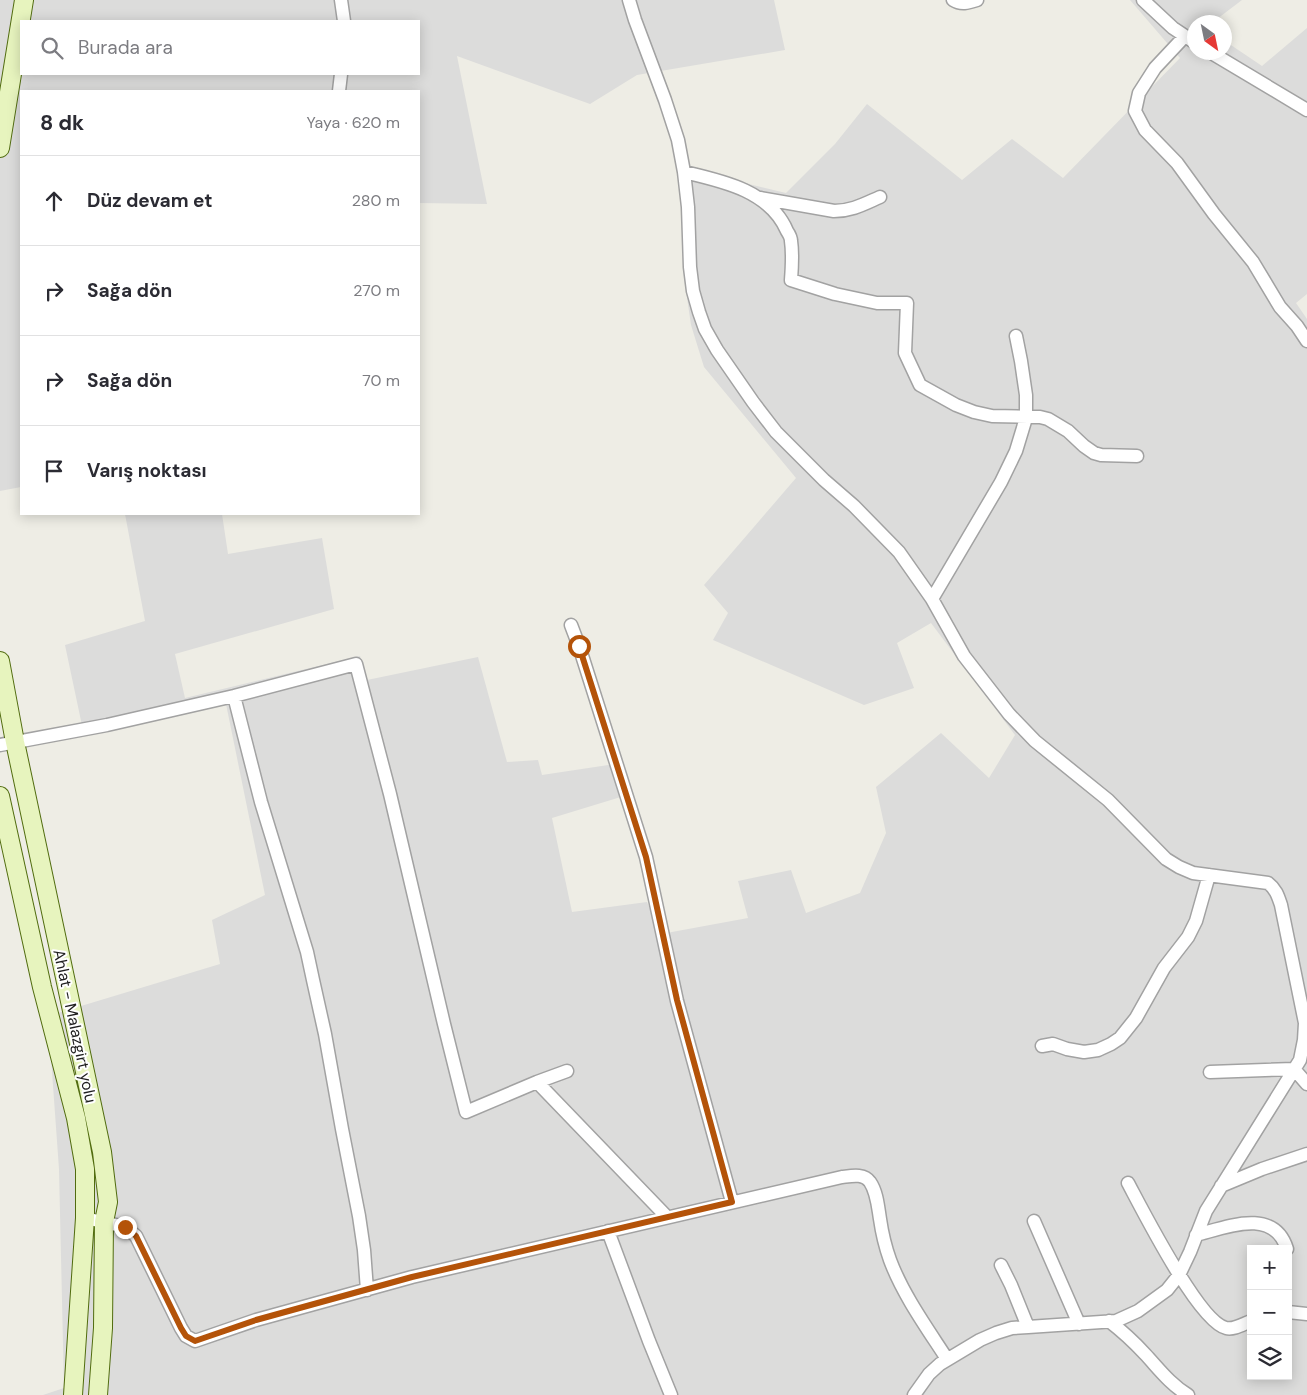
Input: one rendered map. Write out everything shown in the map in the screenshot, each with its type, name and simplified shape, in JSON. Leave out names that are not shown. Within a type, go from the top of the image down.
[{"type":"main road","points":[[21,20],[24,0]]},
{"type":"main road","points":[[0,148],[20,25]]},
{"type":"main road","name":"Ahlat - Malazgirt yolu","points":[[0,660],[8,744],[102,1152],[108,1202],[104,1222],[103,1328],[98,1395]]},
{"type":"main road","name":"Ahlat - Malazgirt yolu","points":[[0,796],[42,987],[76,1118],[85,1170],[85,1218],[73,1395]]},
{"type":"street","points":[[341,0],[344,20]]},
{"type":"street","points":[[629,0],[678,140],[688,207],[690,267],[693,291],[706,329],[717,350],[752,402],[776,432],[824,480],[877,528],[899,552],[932,599],[964,656],[1024,731],[1108,800],[1166,859],[1194,873],[1268,883],[1274,888],[1278,895],[1302,1003],[1305,1023],[1300,1060],[1206,1211],[1179,1275],[1167,1290],[1138,1311],[1116,1321],[1012,1328],[996,1333],[947,1359],[928,1374],[914,1395]]},
{"type":"street","points":[[953,0],[966,4],[976,0]]},
{"type":"street","points":[[1143,0],[1174,28],[1187,37]]},
{"type":"street","points":[[1187,41],[1155,68],[1139,93],[1135,111],[1145,130],[1177,163],[1214,214],[1253,262],[1280,307],[1307,341]]},
{"type":"street","points":[[1223,60],[1307,110]]},
{"type":"street","points":[[339,90],[341,75]]},
{"type":"street","points":[[684,172],[715,179],[760,198],[834,211],[853,209],[880,197]]},
{"type":"street","points":[[760,198],[779,216],[791,240],[791,280],[835,294],[877,302],[906,303],[906,353],[920,385],[956,405],[974,412],[992,416],[1040,417],[1048,419],[1068,431],[1089,450],[1101,455],[1137,456]]},
{"type":"street","points":[[932,599],[1001,482],[1016,451],[1026,418],[1026,395],[1016,336]]},
{"type":"street","points":[[571,625],[646,857],[677,1000],[732,1202]]},
{"type":"street","points":[[8,744],[107,725],[234,696],[356,664],[390,794],[466,1112],[567,1071]]},
{"type":"street","points":[[234,696],[261,802],[307,952],[318,999],[360,1216],[367,1290]]},
{"type":"street","points":[[1042,1046],[1053,1044],[1084,1052],[1098,1050],[1120,1038],[1136,1018],[1164,968],[1188,937],[1196,921],[1209,875]]},
{"type":"street","points":[[1210,1072],[1300,1060]]},
{"type":"street","points":[[1300,1060],[1307,1084]]},
{"type":"street","points":[[537,1082],[667,1218]]},
{"type":"street","points":[[1221,1186],[1307,1154]]},
{"type":"street","points":[[85,1218],[125,1227],[136,1236],[181,1328],[186,1336],[195,1341],[256,1320],[412,1277],[842,1177],[857,1176],[866,1178],[871,1183],[875,1192],[884,1242],[891,1262],[910,1302],[947,1359]]},
{"type":"street","points":[[1128,1183],[1179,1275],[1205,1312],[1222,1327],[1233,1328],[1247,1323]]},
{"type":"street","points":[[1034,1221],[1079,1324]]},
{"type":"street","points":[[1196,1235],[1246,1223],[1258,1223],[1278,1231],[1286,1245]]},
{"type":"street","points":[[608,1231],[671,1395]]},
{"type":"street","points":[[1001,1265],[1028,1327]]},
{"type":"street","points":[[1292,1312],[1307,1314]]},
{"type":"street","points":[[1109,1321],[1145,1354],[1166,1379],[1177,1389],[1188,1395]]},
{"type":"shaded area","points":[[0,0],[774,0],[785,50],[637,75],[590,104],[457,56],[487,204],[420,203],[420,90],[20,90],[20,487],[0,491]]},
{"type":"shaded area","points":[[1130,0],[1242,0],[1222,15],[1187,15],[1187,60],[1232,60],[1232,46],[1262,66],[1307,28],[1307,294],[1296,303],[1307,319],[1307,1395],[43,1395],[64,1388],[59,1169],[48,1016],[220,964],[212,920],[265,895],[226,704],[84,735],[65,645],[145,621],[125,515],[222,515],[228,554],[322,538],[334,609],[175,654],[185,698],[360,656],[367,680],[478,657],[507,762],[538,760],[542,775],[615,764],[624,796],[552,818],[572,912],[647,902],[661,934],[748,918],[738,881],[791,870],[806,913],[860,893],[886,833],[876,787],[941,733],[989,778],[1015,735],[931,623],[897,643],[914,688],[864,705],[713,640],[728,613],[704,585],[796,478],[704,367],[691,325],[684,277],[679,167],[786,193],[835,144],[867,104],[962,180],[1012,139],[1063,178],[1180,58]]},
{"type":"route","points":[[125,1227],[136,1236],[181,1328],[186,1336],[195,1341],[256,1320],[412,1277],[732,1202],[677,1000],[646,857],[579,646]]}]
